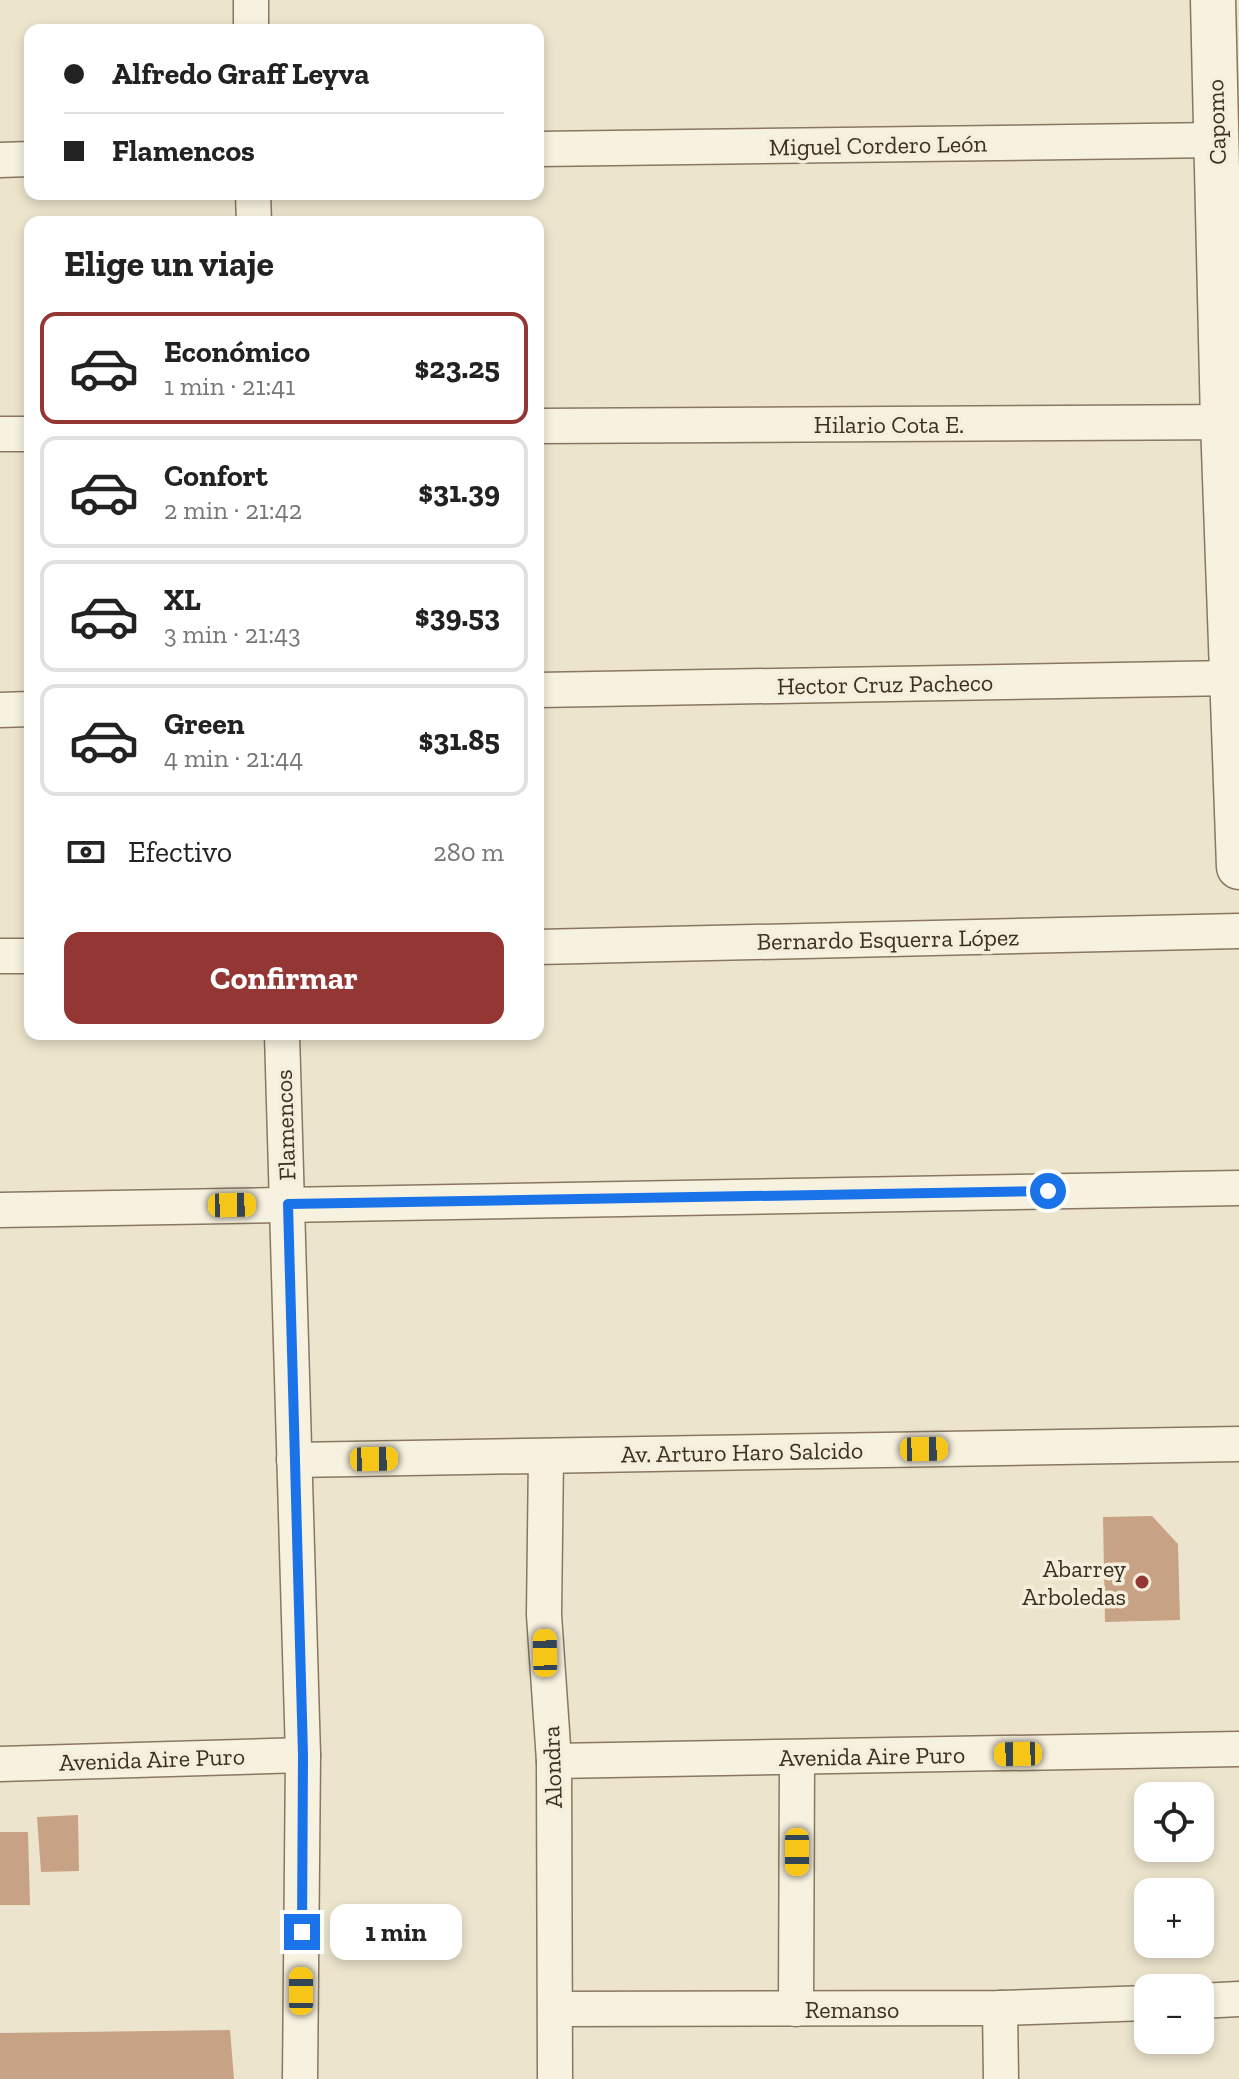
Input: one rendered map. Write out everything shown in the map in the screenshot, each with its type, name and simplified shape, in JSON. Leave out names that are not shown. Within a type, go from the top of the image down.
[{"type":"street","points":[[251,0],[251,24]]},
{"type":"street","name":"Capomo","points":[[1213,0],[1231,422],[1233,678],[1239,867]]},
{"type":"street","name":"Miguel Cordero León","points":[[544,149],[1217,140]]},
{"type":"street","points":[[0,160],[24,159]]},
{"type":"street","name":"Hilario Cota E.","points":[[544,426],[1231,422]]},
{"type":"street","points":[[0,434],[24,434]]},
{"type":"street","name":"Hector Cruz Pacheco","points":[[544,690],[1233,678]]},
{"type":"street","points":[[0,710],[24,709]]},
{"type":"street","name":"Bernardo Esquerra López","points":[[544,947],[1239,931]]},
{"type":"street","points":[[0,956],[24,956]]},
{"type":"street","name":"Flamencos","points":[[282,1040],[303,1755],[300,2079]]},
{"type":"street","points":[[0,1210],[1239,1188]]},
{"type":"street","name":"Av. Arturo Haro Salcido","points":[[294,1460],[1239,1444]]},
{"type":"street","name":"Alondra","points":[[546,1456],[545,1653],[554,1761],[555,2079]]},
{"type":"street","name":"Avenida Aire Puro","points":[[554,1761],[1239,1749]]},
{"type":"street","name":"Avenida Aire Puro","points":[[0,1764],[303,1755]]},
{"type":"street","points":[[796,2009],[797,1758]]},
{"type":"street","points":[[1214,2000],[1239,1999]]},
{"type":"street","name":"Remanso","points":[[556,2009],[1000,2008],[1134,2003]]},
{"type":"street","points":[[1000,2008],[1001,2079]]},
{"type":"building","name":"Abarrey Arboledas","points":[[1152,1516],[1178,1544],[1180,1620],[1105,1622],[1103,1517]]},
{"type":"building","points":[[78,1815],[79,1871],[41,1872],[37,1817]]},
{"type":"building","points":[[0,1832],[28,1832],[30,1905],[0,1905]]},
{"type":"building","points":[[230,2030],[234,2079],[0,2079],[0,2033]]},
{"type":"place","name":"Abarrey Arboledas","points":[[1142,1582]]},
{"type":"route","points":[[302,1932],[303,1755],[288,1204],[1048,1191]]}]
